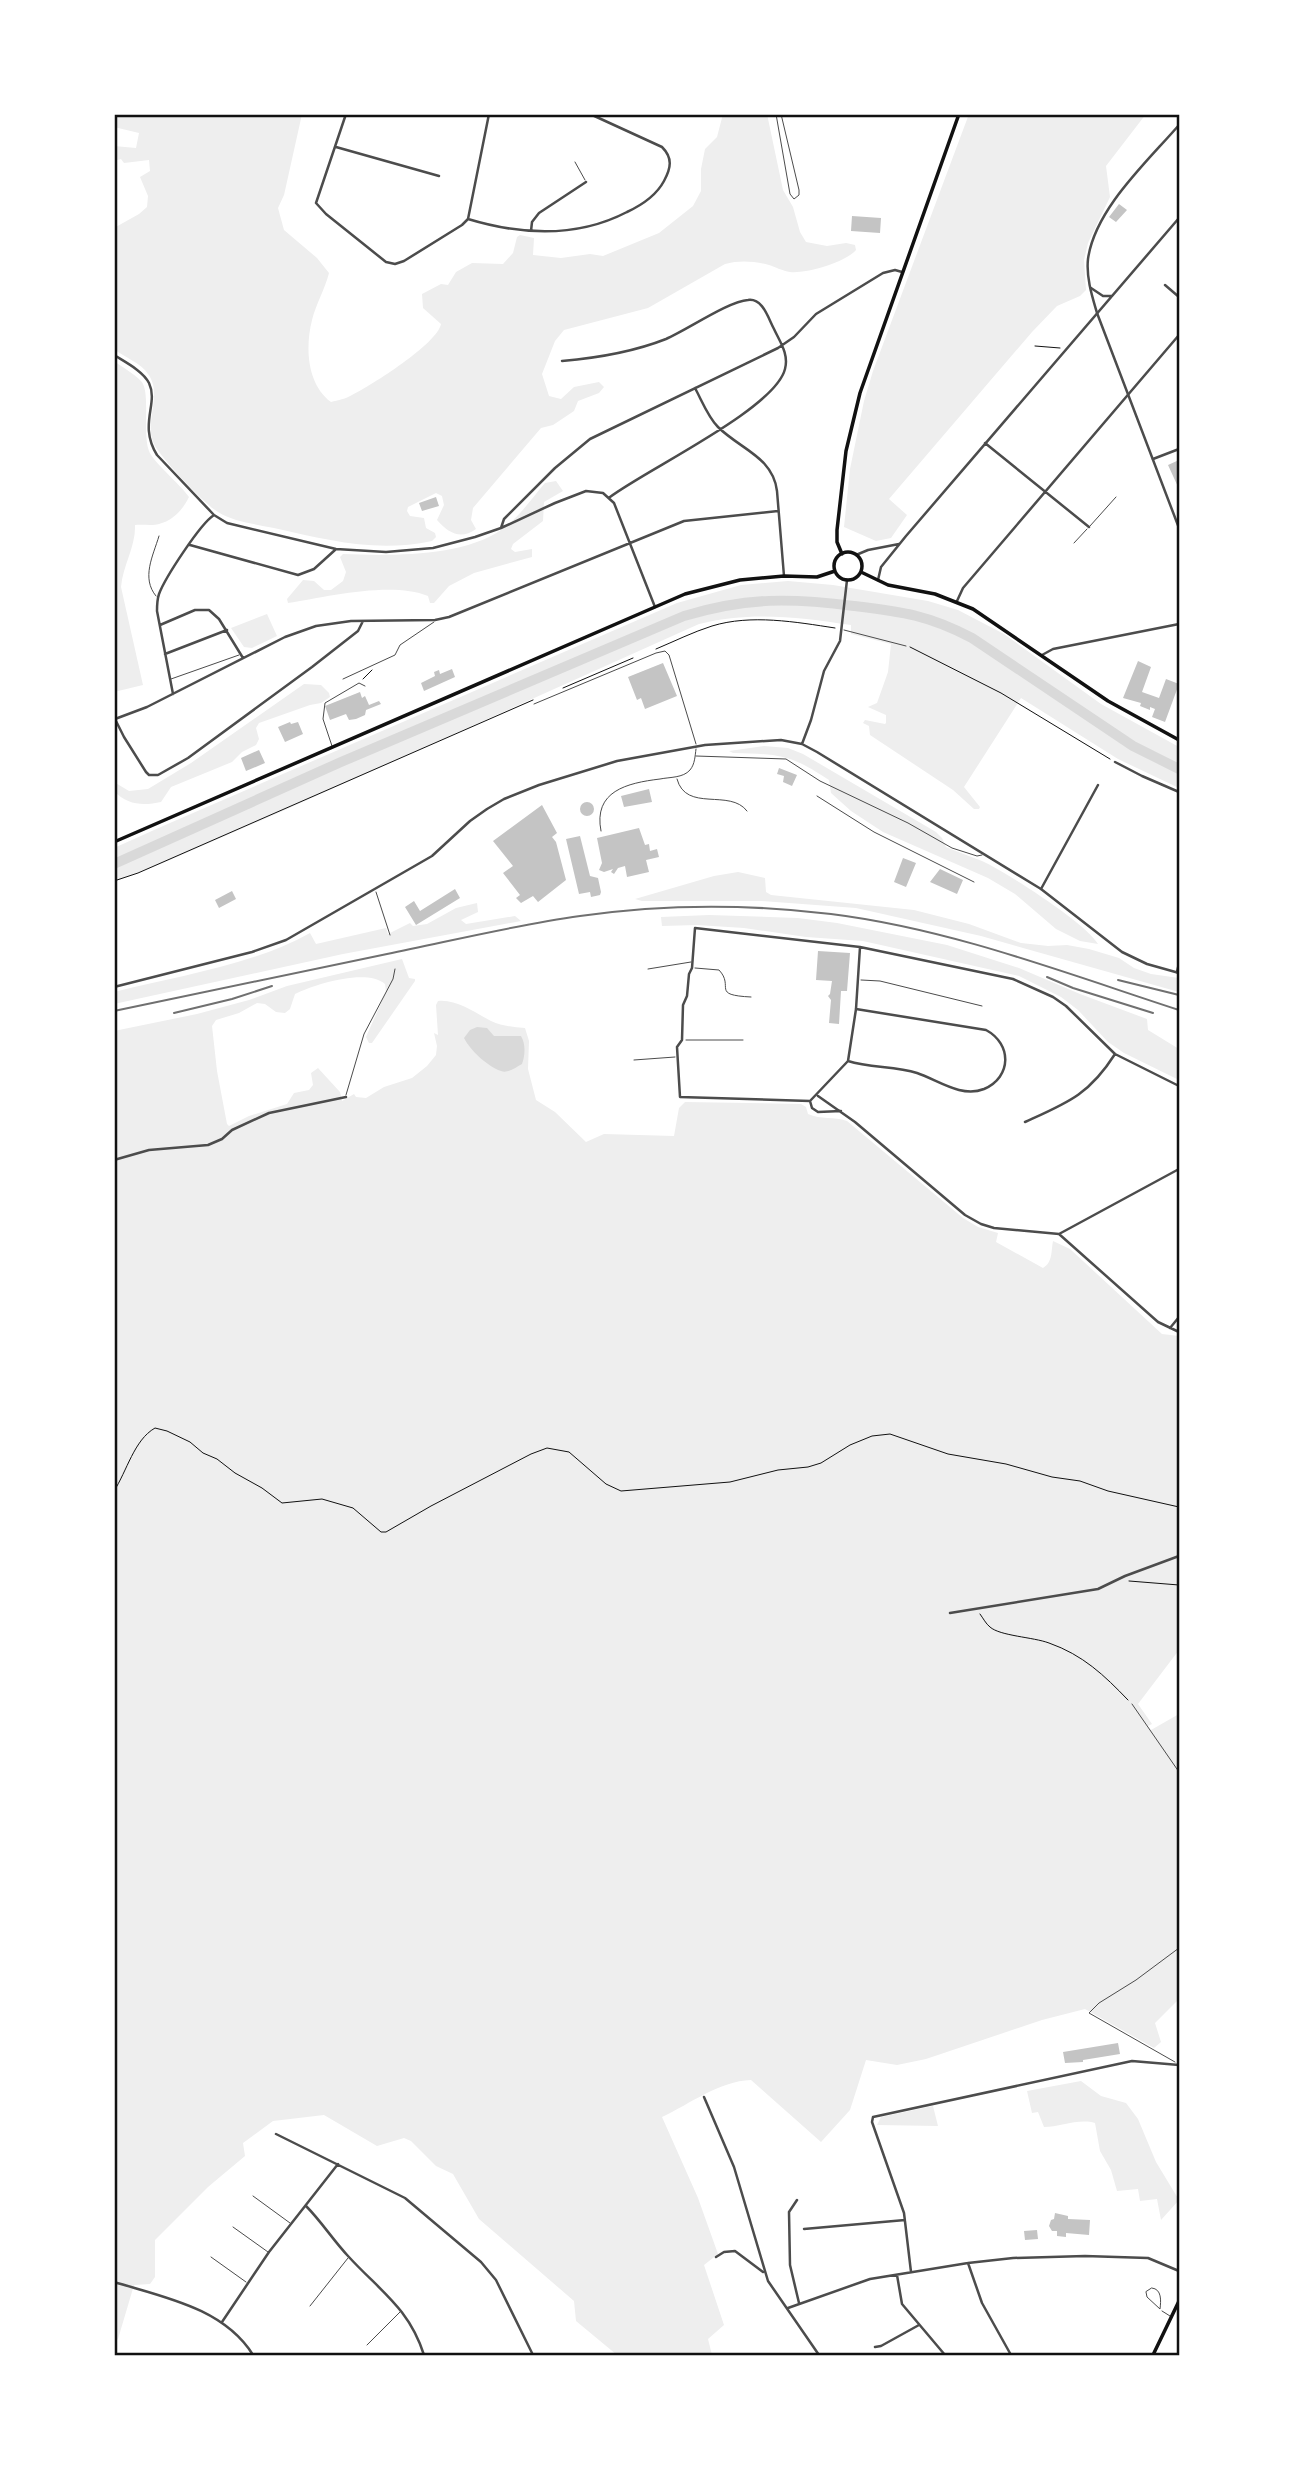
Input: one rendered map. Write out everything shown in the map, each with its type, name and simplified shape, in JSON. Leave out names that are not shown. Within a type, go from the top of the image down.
[{"type":"main road","points":[[842,554],[837,542],[837,530],[851,425],[959,114]]},
{"type":"main road","points":[[847,552],[856,555],[862,562],[861,572],[855,579],[847,580],[838,576],[835,571],[836,559],[847,552]]},
{"type":"main road","points":[[114,842],[655,607],[708,587],[740,580],[784,576],[817,578],[835,571]]},
{"type":"main road","points":[[861,572],[888,585],[957,601],[973,609],[1108,701],[1179,740]]},
{"type":"main road","points":[[1153,2355],[1179,2301]]},
{"type":"street","points":[[346,114],[317,203],[326,214],[386,262],[395,264],[404,261],[468,219],[489,114]]},
{"type":"street","points":[[468,219],[531,231],[576,230],[616,218],[650,198],[666,178],[670,157],[662,147],[590,114]]},
{"type":"street","points":[[1179,125],[1116,198],[1098,228],[1088,261],[1097,313],[1179,528]]},
{"type":"street","points":[[336,147],[439,176]]},
{"type":"street","points":[[531,231],[532,222],[539,214],[586,182]]},
{"type":"street","points":[[877,580],[880,570],[899,544],[1179,218]]},
{"type":"street","points":[[501,528],[504,519],[578,447],[782,346],[816,314],[890,270],[902,272]]},
{"type":"street","points":[[1165,285],[1179,297]]},
{"type":"street","points":[[1091,288],[1103,296],[1112,296]]},
{"type":"street","points":[[562,361],[615,354],[654,343],[753,299],[761,304],[787,360],[781,379],[753,407],[610,497]]},
{"type":"street","points":[[957,601],[963,588],[1179,335]]},
{"type":"street","points":[[114,355],[149,382],[151,391],[147,429],[150,443],[157,455],[214,515],[235,526],[336,549],[386,552],[432,548],[501,528],[580,493],[598,491],[610,497],[655,607]]},
{"type":"street","points":[[695,388],[709,415],[720,429],[760,458],[776,480],[784,576]]},
{"type":"street","points":[[985,443],[1089,527]]},
{"type":"street","points":[[1153,459],[1179,449]]},
{"type":"street","points":[[363,621],[358,631],[312,667],[188,758],[158,775],[149,775],[146,772],[114,718],[173,694],[285,637],[309,628],[335,622],[363,621],[435,620],[449,617],[695,519],[778,511]]},
{"type":"street","points":[[173,694],[160,625],[158,597],[205,522],[214,515]]},
{"type":"street","points":[[856,555],[899,544]]},
{"type":"street","points":[[190,545],[299,575],[314,569],[336,549]]},
{"type":"street","points":[[802,744],[824,671],[840,642],[847,580]]},
{"type":"street","points":[[160,625],[195,610],[204,609],[214,613],[243,658]]},
{"type":"street","points":[[1042,655],[1053,649],[1179,624]]},
{"type":"street","points":[[165,654],[227,630]]},
{"type":"street","points":[[114,986],[252,952],[286,940],[432,856],[470,821],[504,799],[538,785],[618,761],[697,747],[772,739],[802,744],[984,854],[1041,889],[1122,952],[1147,964],[1178,973],[1179,963]]},
{"type":"street","points":[[1115,762],[1179,792]]},
{"type":"street","points":[[1041,889],[1098,785]]},
{"type":"street","points":[[860,947],[856,1009],[848,1061],[810,1101],[680,1097],[677,1047],[682,1040],[683,1005],[692,968],[695,928],[860,947],[1024,982],[1066,1006],[1115,1054],[1179,1086]]},
{"type":"street","points":[[848,1061],[917,1073],[965,1091],[983,1089],[994,1082],[1000,1076],[1005,1062],[1000,1040],[986,1030],[856,1009]]},
{"type":"street","points":[[1024,1122],[1083,1093],[1094,1084],[1115,1054]]},
{"type":"street","points":[[817,1095],[841,1111],[976,1222],[994,1228],[1059,1234],[1179,1169]]},
{"type":"street","points":[[114,1160],[149,1150],[208,1145],[222,1139],[232,1130],[270,1113],[346,1097]]},
{"type":"street","points":[[810,1101],[814,1111],[841,1111]]},
{"type":"street","points":[[1059,1234],[1158,1322],[1179,1332]]},
{"type":"street","points":[[1169,1329],[1179,1317]]},
{"type":"street","points":[[950,1613],[1080,1593],[1179,1556]]},
{"type":"street","points":[[911,2272],[905,2220],[872,2120],[877,2115],[1132,2061],[1178,2065]]},
{"type":"street","points":[[704,2097],[734,2167],[764,2273],[820,2355]]},
{"type":"street","points":[[276,2134],[405,2198],[481,2262],[496,2280],[533,2355]]},
{"type":"street","points":[[222,2322],[290,2223],[338,2164]]},
{"type":"street","points":[[797,2200],[789,2212],[790,2265],[799,2303]]},
{"type":"street","points":[[305,2205],[348,2257],[402,2310],[418,2337],[424,2355]]},
{"type":"street","points":[[804,2229],[905,2220]]},
{"type":"street","points":[[716,2257],[724,2252],[735,2251],[764,2273]]},
{"type":"street","points":[[788,2308],[859,2282],[968,2263],[1068,2256],[1136,2258],[1154,2259],[1179,2271]]},
{"type":"street","points":[[968,2263],[982,2303],[1011,2355]]},
{"type":"street","points":[[897,2274],[900,2298],[906,2311],[945,2355]]},
{"type":"street","points":[[114,2282],[191,2307],[222,2322],[253,2355]]},
{"type":"street","points":[[875,2347],[919,2325]]},
{"type":"lane","points":[[776,114],[790,194],[794,199],[799,195],[799,190],[781,114]]},
{"type":"lane","points":[[575,162],[590,188]]},
{"type":"lane","points":[[1074,543],[1116,496]]},
{"type":"lane","points":[[158,597],[149,585],[148,576],[159,537]]},
{"type":"lane","points":[[343,679],[395,655],[400,645],[432,625],[435,620]]},
{"type":"lane","points":[[842,629],[906,646]]},
{"type":"lane","points":[[534,704],[656,653],[665,652],[669,655],[697,747],[690,771],[676,777],[648,780],[612,793],[601,807],[601,831]]},
{"type":"lane","points":[[169,680],[214,666],[241,654]]},
{"type":"lane","points":[[333,748],[325,725],[323,707],[359,683],[365,686]]},
{"type":"lane","points":[[695,756],[786,759],[820,781],[908,823],[952,848],[977,856],[984,854]]},
{"type":"lane","points":[[676,777],[681,790],[692,797],[739,804],[747,811]]},
{"type":"lane","points":[[817,796],[874,832],[974,882]]},
{"type":"lane","points":[[375,890],[390,934]]},
{"type":"lane","points":[[648,969],[693,961]]},
{"type":"lane","points":[[692,968],[719,970],[724,976],[727,993],[732,996],[751,997]]},
{"type":"lane","points":[[346,1097],[364,1034],[393,979],[395,970]]},
{"type":"lane","points":[[858,980],[880,981],[982,1006]]},
{"type":"lane","points":[[682,1040],[743,1040]]},
{"type":"lane","points":[[634,1060],[677,1056]]},
{"type":"lane","points":[[1132,1704],[1179,1772]]},
{"type":"lane","points":[[1178,2065],[1089,2013],[1099,2003],[1179,1948]]},
{"type":"lane","points":[[253,2196],[290,2223]]},
{"type":"lane","points":[[233,2227],[269,2252]]},
{"type":"lane","points":[[211,2257],[247,2283]]},
{"type":"lane","points":[[310,2306],[348,2257]]},
{"type":"lane","points":[[1160,2309],[1159,2292],[1155,2288],[1148,2290],[1147,2297],[1160,2309],[1172,2317]]},
{"type":"lane","points":[[367,2345],[402,2310]]},
{"type":"path","points":[[1035,346],[1058,347],[1065,351]]},
{"type":"path","points":[[655,650],[712,626],[753,621],[795,622],[842,629]]},
{"type":"path","points":[[906,646],[929,655],[1010,698],[1115,762]]},
{"type":"path","points":[[556,690],[643,654]]},
{"type":"path","points":[[359,683],[376,665]]},
{"type":"path","points":[[114,881],[138,873],[532,701]]},
{"type":"path","points":[[114,1491],[143,1437],[155,1428],[190,1442],[282,1503],[322,1500],[353,1508],[381,1532],[386,1532],[431,1506],[547,1448],[569,1451],[606,1483],[621,1491],[730,1482],[778,1470],[808,1467],[872,1436],[890,1434],[948,1454],[1006,1464],[1179,1507]]},
{"type":"path","points":[[1125,1576],[1130,1582],[1179,1585]]},
{"type":"path","points":[[976,1609],[989,1627],[998,1632],[1049,1643],[1098,1669],[1132,1704]]},
{"type":"shaded area","points":[[114,114],[302,114],[284,195],[278,208],[284,230],[317,258],[329,273],[312,320],[309,354],[317,386],[331,402],[350,396],[388,373],[416,353],[437,332],[441,324],[423,308],[422,294],[441,284],[448,285],[456,272],[472,263],[503,264],[513,253],[520,235],[534,238],[533,255],[561,258],[590,254],[603,256],[659,233],[693,206],[701,191],[705,149],[717,137],[723,114],[767,114],[783,190],[793,207],[800,232],[806,242],[827,246],[846,243],[855,245],[856,250],[835,263],[797,272],[752,262],[725,264],[648,308],[564,330],[555,341],[542,374],[549,396],[561,399],[574,387],[599,382],[604,387],[599,393],[578,401],[574,411],[553,425],[541,428],[473,508],[471,520],[476,529],[465,534],[455,534],[441,525],[437,520],[444,505],[442,496],[436,493],[408,507],[407,511],[410,516],[424,518],[426,528],[435,533],[436,537],[432,541],[391,546],[333,541],[224,515],[194,491],[155,446],[151,428],[154,400],[152,382],[141,367],[114,349],[114,228],[147,207],[148,196],[140,177],[150,171],[149,160],[124,163],[121,159],[114,161],[114,146],[136,148],[139,133],[114,127]]},
{"type":"shaded area","points":[[969,114],[1146,114],[1106,166],[1110,197],[1088,243],[1084,260],[1086,290],[1080,296],[1057,306],[1032,332],[889,499],[907,515],[891,538],[876,541],[844,527],[850,469],[864,401]]},
{"type":"shaded area","points":[[114,361],[138,378],[144,386],[149,451],[189,497],[181,510],[169,520],[156,525],[135,525],[134,540],[121,587],[143,685],[114,692]]},
{"type":"shaded area","points":[[556,481],[563,491],[544,502],[543,521],[513,544],[511,549],[515,552],[532,549],[532,557],[474,573],[449,586],[434,603],[430,603],[428,596],[413,592],[378,590],[288,603],[287,599],[303,580],[314,581],[324,590],[331,590],[343,581],[346,572],[340,557],[343,554],[425,553],[485,539],[513,520],[545,483]]},
{"type":"shaded area","points":[[788,581],[833,585],[928,601],[958,610],[1004,634],[1101,704],[1179,747],[1179,788],[1118,759],[1021,698],[964,787],[980,807],[974,809],[953,790],[870,735],[869,726],[863,723],[865,720],[886,723],[886,715],[868,707],[877,703],[888,672],[891,644],[851,634],[851,625],[756,616],[699,624],[285,810],[114,882],[114,848],[163,826],[677,603],[741,585]]},
{"type":"shaded area","points":[[267,614],[277,636],[252,648],[244,647],[231,628]]},
{"type":"shaded area","points":[[304,684],[321,685],[330,697],[321,703],[259,723],[256,728],[259,739],[256,745],[242,752],[232,762],[171,787],[161,802],[136,803],[124,799],[114,791],[114,782],[129,791],[148,789],[191,763]]},
{"type":"shaded area","points":[[764,746],[788,748],[803,754],[936,832],[946,847],[982,861],[1026,887],[1078,924],[1098,944],[1080,941],[1056,929],[1015,894],[988,878],[883,832],[851,811],[831,793],[829,780],[804,765],[784,757],[729,751]]},
{"type":"shaded area","points":[[738,872],[765,878],[766,892],[771,895],[914,910],[969,924],[1021,943],[1089,949],[1119,958],[1134,968],[1151,974],[1179,978],[1179,992],[981,936],[856,908],[762,901],[635,899],[714,876]]},
{"type":"shaded area","points":[[477,903],[478,912],[461,920],[466,924],[515,916],[521,921],[343,954],[114,1004],[114,992],[240,962],[310,933],[316,944],[386,928],[388,934],[410,923],[413,926],[427,924],[456,908]]},
{"type":"shaded area","points":[[709,915],[798,918],[837,923],[947,945],[1019,968],[1147,1019],[1148,1030],[1179,1049],[1179,1080],[1124,1053],[1108,1042],[1078,1010],[1061,997],[1019,976],[863,941],[806,937],[744,928],[662,926],[661,917]]},
{"type":"shaded area","points":[[402,959],[409,978],[415,981],[372,1043],[369,1043],[366,1037],[386,992],[385,984],[366,977],[328,982],[295,994],[290,1009],[285,1013],[257,1003],[239,1013],[216,1020],[212,1026],[227,1124],[229,1126],[249,1116],[287,1104],[294,1093],[309,1090],[313,1085],[311,1073],[318,1068],[340,1092],[342,1101],[354,1094],[356,1097],[366,1098],[384,1087],[412,1078],[436,1055],[434,1033],[438,1035],[438,1001],[452,1002],[495,1023],[525,1028],[529,1041],[528,1069],[536,1100],[555,1112],[586,1142],[604,1134],[674,1136],[679,1108],[685,1102],[801,1104],[806,1107],[808,1114],[813,1116],[847,1121],[963,1218],[978,1227],[998,1233],[996,1242],[1043,1268],[1050,1259],[1053,1241],[1070,1249],[1162,1334],[1179,1336],[1179,1650],[1138,1704],[1152,1724],[1148,1726],[1151,1730],[1179,1714],[1179,1999],[1155,2023],[1161,2042],[1154,2048],[1085,2009],[1042,2020],[926,2059],[897,2065],[866,2060],[850,2110],[821,2142],[751,2080],[728,2084],[662,2117],[698,2198],[718,2254],[704,2265],[724,2325],[708,2339],[712,2355],[617,2355],[576,2321],[574,2301],[479,2219],[453,2174],[436,2166],[411,2141],[404,2138],[377,2146],[324,2115],[273,2121],[243,2143],[245,2156],[208,2187],[155,2240],[155,2277],[150,2284],[134,2285],[118,2339],[114,2342],[114,1031],[197,1014],[287,986]]},
{"type":"shaded area","points":[[477,1027],[487,1028],[494,1036],[521,1036],[524,1043],[522,1064],[504,1072],[485,1062],[464,1038],[470,1030]]},
{"type":"shaded area","points":[[1081,2081],[1101,2096],[1126,2103],[1138,2119],[1156,2162],[1179,2200],[1161,2220],[1157,2199],[1140,2201],[1138,2189],[1117,2191],[1111,2170],[1100,2151],[1095,2123],[1044,2127],[1038,2112],[1032,2113],[1027,2091]]},
{"type":"shaded area","points":[[933,2106],[938,2126],[877,2125],[881,2117]]},
{"type":"building","points":[[1119,204],[1127,210],[1116,222],[1109,217]]},
{"type":"building","points":[[852,216],[881,218],[880,233],[851,231]]},
{"type":"building","points":[[1179,460],[1179,489],[1168,465]]},
{"type":"building","points":[[436,497],[439,506],[422,511],[419,503]]},
{"type":"building","points":[[1138,661],[1151,667],[1142,692],[1159,698],[1166,679],[1179,684],[1165,722],[1152,717],[1155,709],[1150,707],[1150,710],[1140,706],[1141,703],[1123,698]]},
{"type":"building","points":[[663,663],[677,696],[645,709],[641,698],[637,700],[628,677]]},
{"type":"building","points":[[452,669],[455,677],[424,691],[421,683],[435,676],[434,672],[439,670],[440,674]]},
{"type":"building","points":[[360,692],[369,705],[379,701],[381,704],[366,710],[365,715],[356,719],[349,720],[346,714],[330,720],[325,706]]},
{"type":"building","points":[[298,722],[303,734],[285,742],[278,727]]},
{"type":"building","points":[[259,750],[265,763],[246,771],[241,758]]},
{"type":"building","points":[[779,768],[797,775],[792,786],[783,782],[784,776],[777,774]]},
{"type":"building","points":[[649,789],[652,802],[624,807],[621,796]]},
{"type":"building","points":[[587,802],[592,804],[592,814],[587,816],[582,814],[580,809],[582,804]]},
{"type":"building","points":[[542,805],[557,833],[552,837],[556,842],[566,880],[538,902],[533,896],[521,903],[516,898],[520,895],[503,873],[513,866],[493,841]]},
{"type":"building","points":[[639,828],[645,845],[649,844],[650,851],[657,849],[659,857],[646,860],[649,872],[627,877],[625,866],[618,868],[614,874],[611,872],[613,869],[604,872],[599,870],[602,863],[597,838]]},
{"type":"building","points":[[580,836],[590,876],[598,878],[600,895],[591,897],[590,892],[579,894],[566,839]]},
{"type":"building","points":[[903,858],[916,863],[906,887],[894,882]]},
{"type":"building","points":[[940,869],[963,880],[957,894],[930,882]]},
{"type":"building","points":[[455,889],[460,898],[416,925],[405,907],[414,901],[420,911]]},
{"type":"building","points":[[232,891],[236,899],[219,908],[215,900]]},
{"type":"building","points":[[818,951],[850,953],[847,991],[841,991],[839,1024],[829,1023],[831,1000],[828,996],[832,981],[816,980]]},
{"type":"building","points":[[1118,2043],[1120,2054],[1065,2063],[1063,2052]]},
{"type":"building","points":[[1055,2213],[1068,2216],[1068,2219],[1090,2220],[1089,2235],[1066,2233],[1066,2237],[1057,2236],[1057,2231],[1052,2231],[1049,2226]]},
{"type":"building","points":[[1037,2230],[1038,2239],[1025,2240],[1024,2231]]},
{"type":"waterway","points":[[114,864],[341,762],[684,616],[749,602],[831,603],[901,613],[942,624],[972,638],[1133,746],[1179,769]]},
{"type":"railway","points":[[114,1011],[531,924],[611,912],[674,907],[768,908],[876,921],[964,941],[1179,1010]]},
{"type":"railway","points":[[1047,977],[1153,1013]]},
{"type":"railway","points":[[1118,980],[1179,995]]},
{"type":"railway","points":[[174,1013],[272,986]]}]
